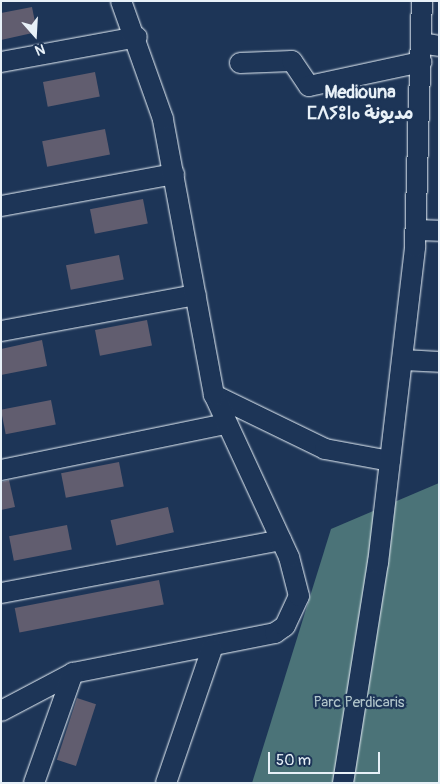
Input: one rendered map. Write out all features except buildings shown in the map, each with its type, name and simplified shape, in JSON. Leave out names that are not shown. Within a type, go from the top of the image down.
[{"type":"street","points":[[1,711],[73,673],[212,649],[275,633],[290,618],[299,588],[281,540],[225,424],[214,395],[161,109],[137,38],[121,1]]},
{"type":"street","points":[[343,783],[403,360],[416,230],[427,50],[422,1]]},
{"type":"street","points":[[1,62],[137,38]]},
{"type":"street","points":[[240,63],[292,61],[309,86],[427,50]]},
{"type":"street","points":[[1,206],[174,174]]},
{"type":"street","points":[[416,230],[439,231]]},
{"type":"street","points":[[1,331],[196,295]]},
{"type":"street","points":[[403,360],[439,362]]},
{"type":"street","points":[[214,395],[325,449],[390,461]]},
{"type":"street","points":[[1,470],[225,424]]},
{"type":"street","points":[[1,594],[281,540]]},
{"type":"street","points":[[166,783],[212,649]]},
{"type":"street","points":[[34,783],[73,673]]},
{"type":"green space","name":"Parc Perdicaris","points":[[439,483],[439,783],[252,783],[331,529]]},
{"type":"district","name":"Mediouna ⵎⴷⵢⵓⵏⴰ مديونة","points":[[360,104]]}]
